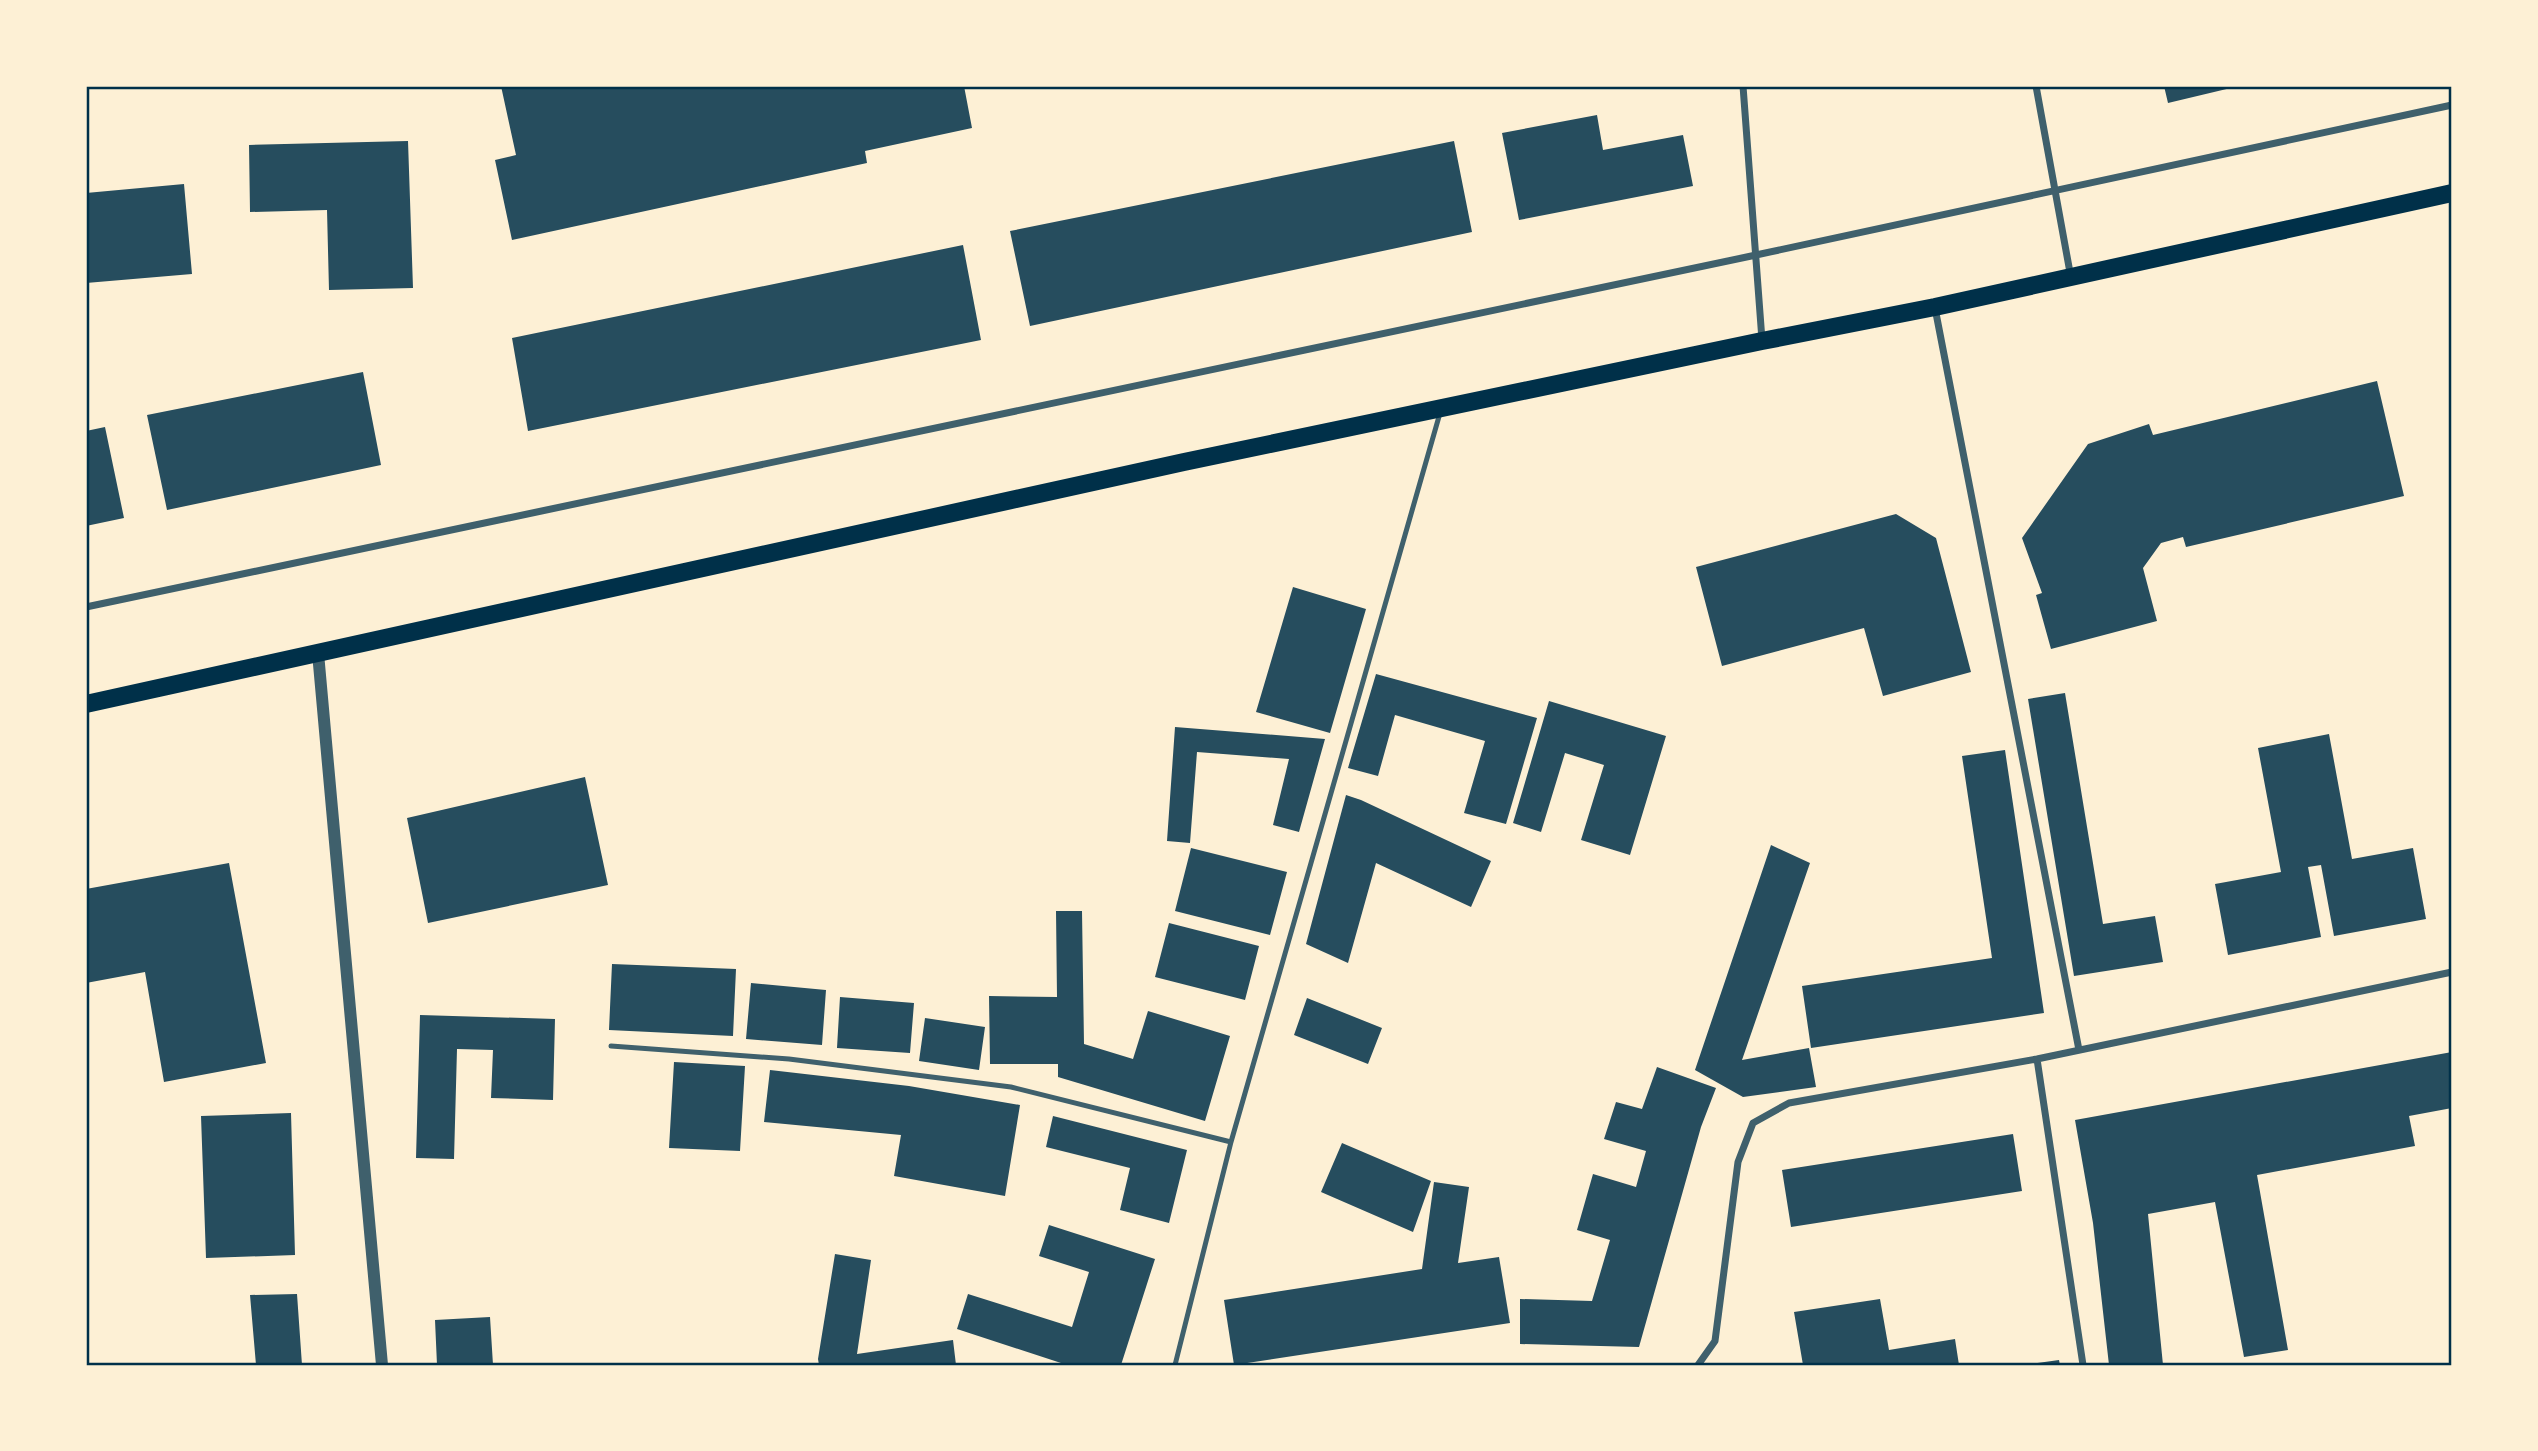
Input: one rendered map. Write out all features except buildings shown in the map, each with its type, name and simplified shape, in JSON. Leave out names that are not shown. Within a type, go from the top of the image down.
[{"type":"main road","points":[[86,704],[1184,462],[1935,307],[2452,193]]},
{"type":"street","points":[[1744,86],[1762,341]]},
{"type":"street","points":[[2036,86],[2071,278]]},
{"type":"street","points":[[86,607],[1756,255],[2452,105]]},
{"type":"street","points":[[1935,307],[2079,1050]]},
{"type":"street","points":[[318,653],[382,1365]]},
{"type":"street","points":[[1698,1365],[1715,1341],[1738,1162],[1753,1123],[1789,1103],[2037,1059],[2452,972]]},
{"type":"street","points":[[2037,1059],[2082,1365]]},
{"type":"lane","points":[[1175,1365],[1231,1142],[1441,410]]},
{"type":"lane","points":[[611,1046],[789,1059],[1011,1087],[1231,1142]]}]
